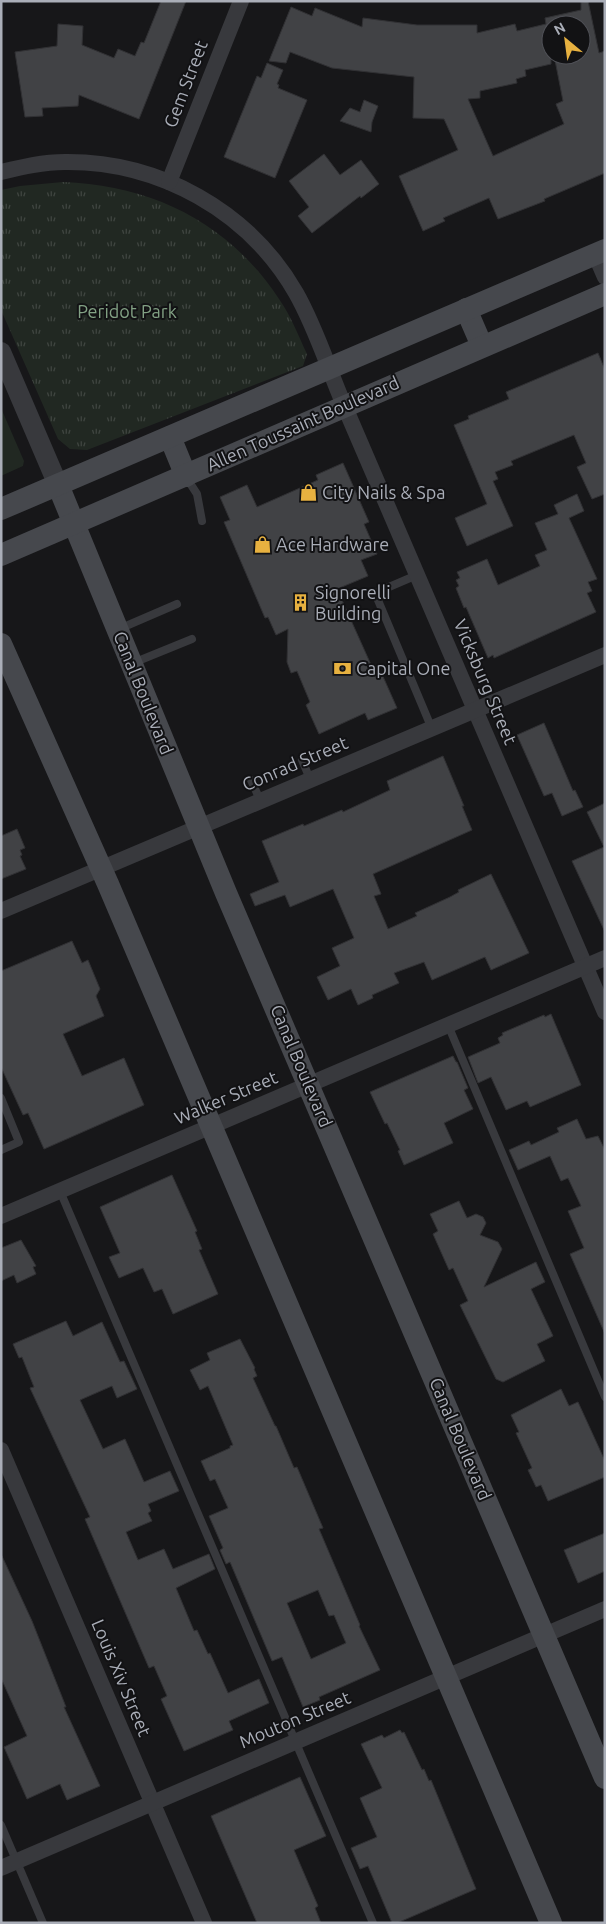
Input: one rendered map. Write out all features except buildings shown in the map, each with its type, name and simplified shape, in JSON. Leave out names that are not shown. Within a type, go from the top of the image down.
[{"type":"main road","points":[[1,509],[600,252]]},
{"type":"main road","name":"Allen Toussaint Boulevard","points":[[1,555],[186,476],[344,405],[605,294]]},
{"type":"main road","points":[[466,309],[482,346]]},
{"type":"main road","points":[[170,437],[186,476]]},
{"type":"main road","name":"Canal Boulevard","points":[[58,485],[198,826],[605,1778]]},
{"type":"main road","points":[[1,644],[101,868],[551,1923]]},
{"type":"street","name":"Gem Street","points":[[170,182],[241,1]]},
{"type":"street","name":"Vicksburg Street","points":[[1,172],[43,164],[86,163],[129,169],[170,182],[189,191],[226,214],[247,232],[272,258],[302,307],[605,1012]]},
{"type":"street","points":[[600,252],[605,277]]},
{"type":"street","name":"Canal Boulevard","points":[[1,352],[58,485]]},
{"type":"street","name":"Conrad Street","points":[[1,911],[605,655]]},
{"type":"street","name":"Walker Street","points":[[1,1216],[605,958]]},
{"type":"street","name":"Louis Xiv Street","points":[[1,1450],[204,1923]]},
{"type":"street","name":"Mouton Street","points":[[1,1868],[605,1609]]},
{"type":"lane","points":[[186,476],[197,494],[202,522]]},
{"type":"lane","points":[[417,575],[375,593],[432,729]]},
{"type":"lane","points":[[118,630],[177,604]]},
{"type":"lane","points":[[131,664],[192,639]]},
{"type":"lane","points":[[302,760],[310,779]]},
{"type":"lane","points":[[251,780],[260,800]]},
{"type":"lane","points":[[448,1025],[605,1396]]},
{"type":"lane","points":[[1,1098],[19,1142],[1,1150]]},
{"type":"lane","points":[[60,1191],[373,1923]]},
{"type":"lane","points":[[1,1825],[43,1923]]},
{"type":"green space","name":"Peridot Park","points":[[63,182],[96,185],[127,191],[157,200],[186,213],[212,229],[237,249],[259,272],[283,305],[307,354],[303,366],[87,450],[70,449],[58,439],[1,310],[1,190],[20,186]]},
{"type":"green space","points":[[1,408],[24,461],[23,466],[1,476]]},
{"type":"place","name":"City Nails & Spa","points":[[308,493]]},
{"type":"place","name":"Ace Hardware","points":[[262,545]]},
{"type":"place","name":"Signorelli Building","points":[[301,603]]},
{"type":"place","name":"Capital One","points":[[342,669]]}]
